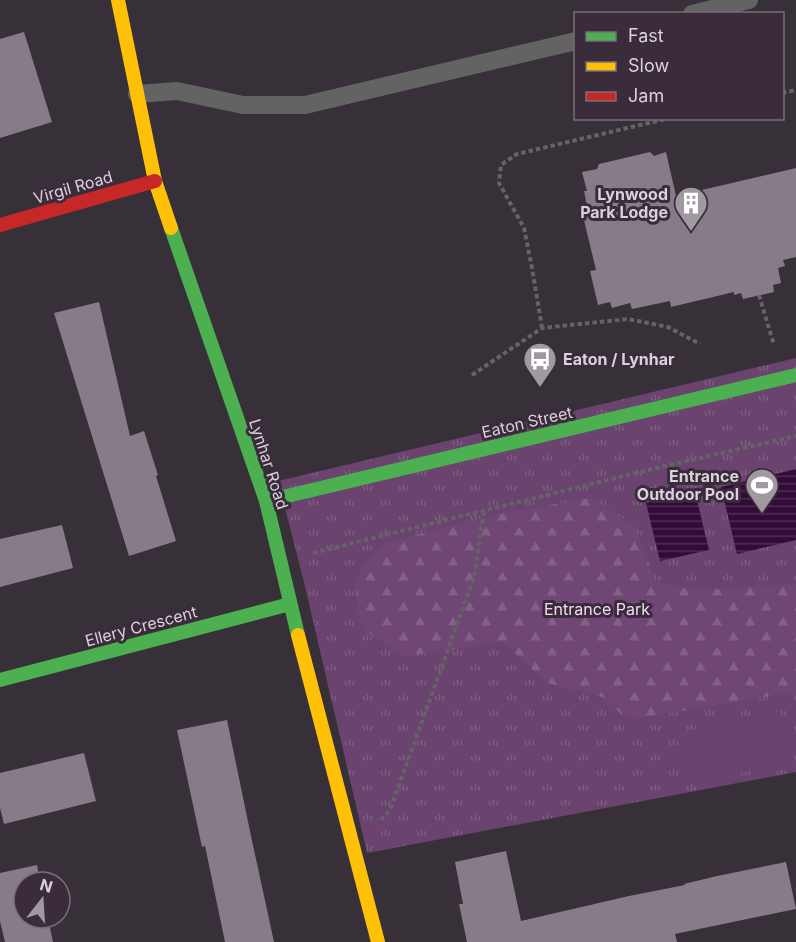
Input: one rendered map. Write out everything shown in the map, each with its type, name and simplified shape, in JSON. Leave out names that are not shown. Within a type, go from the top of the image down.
[{"type":"street","name":"Lynhar Road","points":[[118,0],[155,181],[266,501],[290,604],[378,942]]},
{"type":"street","name":"Virgil Road","points":[[0,225],[155,181]]},
{"type":"street","name":"Eaton Street","points":[[266,501],[790,376]]},
{"type":"street","name":"Ellery Crescent","points":[[0,680],[290,604]]},
{"type":"lane","points":[[700,12],[749,0]]},
{"type":"lane","points":[[137,94],[177,91],[243,105],[304,105],[574,41]]},
{"type":"path","points":[[542,328],[524,228],[499,183],[501,165],[517,154],[662,120]]},
{"type":"path","points":[[759,295],[790,376]]},
{"type":"path","points":[[472,375],[542,328],[628,319],[668,327],[700,344]]},
{"type":"path","points":[[280,561],[796,436]]},
{"type":"path","points":[[352,843],[378,824],[390,810],[474,577],[484,511]]},
{"type":"green space","name":"Entrance Park","points":[[796,358],[796,772],[367,853],[278,481]]},
{"type":"green space","points":[[591,498],[634,525],[656,582],[697,590],[796,584],[796,695],[789,693],[633,719],[622,715],[606,698],[547,683],[503,642],[405,656],[367,632],[360,621],[355,585],[363,565],[388,543],[492,515]]},
{"type":"green space","points":[[780,712],[790,763],[687,784],[676,733]]},
{"type":"shaded area","name":"Entrance Outdoor Pool","points":[[796,469],[796,540],[737,554],[721,487]]},
{"type":"shaded area","points":[[695,492],[709,550],[660,561],[646,503]]},
{"type":"building","points":[[24,32],[52,122],[0,138],[0,39]]},
{"type":"building","name":"Lynwood Park Lodge","points":[[650,152],[654,156],[666,152],[676,196],[796,168],[796,257],[783,260],[785,266],[778,268],[781,283],[773,285],[774,292],[743,299],[741,293],[734,295],[734,292],[671,307],[670,301],[632,309],[630,303],[612,308],[610,302],[598,305],[590,271],[596,270],[582,212],[588,211],[584,191],[587,191],[582,172],[597,169],[599,164]]},
{"type":"building","points":[[99,302],[130,436],[144,431],[176,541],[129,556],[54,313]]},
{"type":"building","points":[[62,525],[73,568],[0,587],[0,539]]},
{"type":"building","points":[[227,720],[274,942],[225,942],[177,730]]},
{"type":"building","points":[[84,753],[96,801],[4,824],[0,808],[0,773]]},
{"type":"building","points":[[506,851],[521,921],[786,862],[796,909],[675,934],[677,942],[467,942],[459,904],[463,904],[455,862]]},
{"type":"building","points":[[37,865],[38,870],[14,870]]},
{"type":"building","points":[[12,870],[12,930],[50,930],[53,942],[5,942],[0,921],[0,873]]},
{"type":"traffic: fast","points":[[171,228],[266,501],[298,635]]},
{"type":"traffic: fast","points":[[266,501],[796,375]]},
{"type":"traffic: fast","points":[[0,680],[290,604]]},
{"type":"traffic: slow","points":[[118,0],[155,181],[171,228]]},
{"type":"traffic: slow","points":[[298,635],[378,942]]},
{"type":"traffic: jam","points":[[0,225],[155,181]]},
{"type":"place","name":"Lynwood Park Lodge","points":[[691,232]]},
{"type":"place","name":"Eaton / Lynhar","points":[[540,388]]},
{"type":"place","name":"Entrance Outdoor Pool","points":[[762,514]]}]
